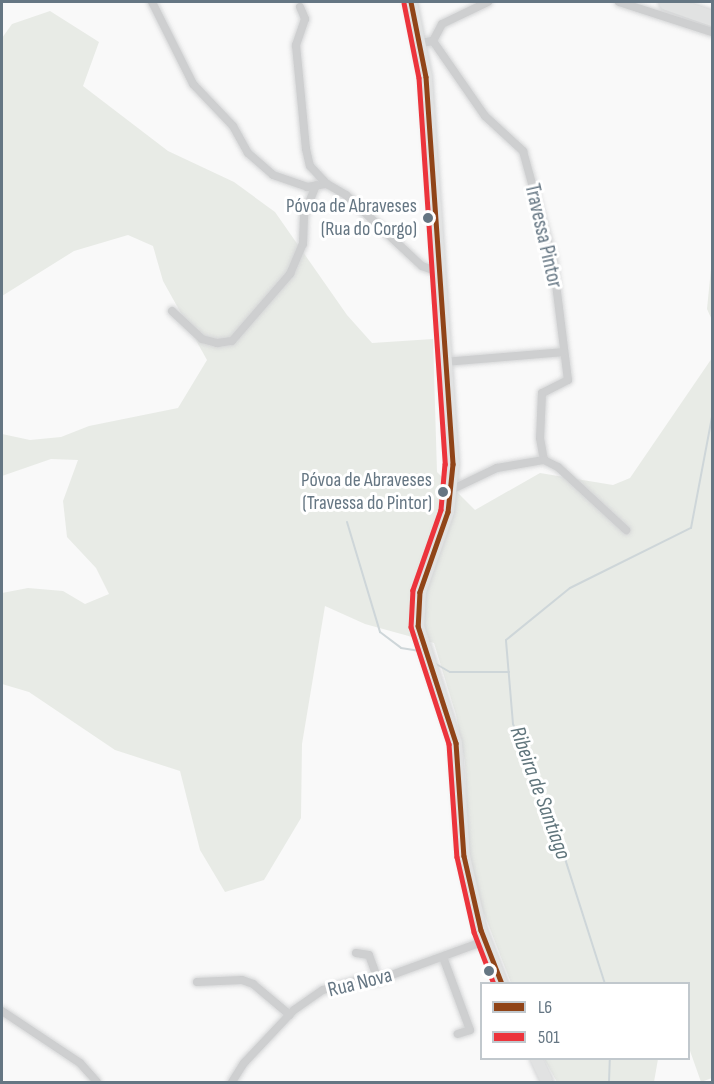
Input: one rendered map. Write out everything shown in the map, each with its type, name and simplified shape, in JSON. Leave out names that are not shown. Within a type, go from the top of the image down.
[{"type":"highway","points":[[666,2],[712,18]]},
{"type":"street","points":[[152,2],[193,84],[233,126],[248,153],[273,175],[307,186],[327,184]]},
{"type":"street","points":[[411,2],[426,77],[451,490],[445,524],[420,592],[418,626],[456,743],[464,856],[485,941],[501,982]]},
{"type":"street","points":[[420,43],[433,41],[442,24],[488,2]]},
{"type":"street","points":[[620,2],[712,32]]},
{"type":"street","points":[[300,7],[305,19],[296,45],[306,148],[310,166],[327,184],[346,195],[422,266],[438,272]]},
{"type":"street","name":"Travessa Pintor","points":[[433,41],[485,116],[523,151],[553,260],[568,380],[542,393],[540,438],[544,460]]},
{"type":"street","points":[[172,311],[202,339],[217,343],[231,341],[290,274],[303,244],[304,215],[316,185]]},
{"type":"street","points":[[445,362],[564,352]]},
{"type":"street","points":[[451,490],[497,468],[525,466],[544,460],[558,467],[626,530]]},
{"type":"street","name":"Rua Nova","points":[[232,1083],[244,1062],[290,1015],[323,990],[360,980],[378,980],[485,941]]},
{"type":"street","points":[[356,953],[369,955],[378,980]]},
{"type":"street","points":[[443,957],[470,1030],[458,1034]]},
{"type":"street","points":[[197,982],[242,980],[252,984],[290,1015]]},
{"type":"street","points":[[2,1011],[80,1063],[97,1083]]},
{"type":"street","points":[[536,1060],[547,1083]]},
{"type":"shaded area","points":[[50,11],[99,42],[83,86],[168,151],[234,182],[275,212],[347,315],[372,343],[433,339],[437,472],[475,510],[540,473],[613,485],[630,478],[712,358],[712,1078],[701,1082],[690,1051],[690,982],[511,982],[480,903],[469,852],[465,762],[456,715],[434,643],[365,624],[325,606],[302,744],[301,818],[264,880],[225,892],[200,850],[180,771],[115,750],[29,692],[2,684],[2,593],[28,588],[63,591],[85,604],[109,594],[96,568],[67,537],[63,501],[78,460],[51,459],[2,476],[2,434],[30,440],[61,437],[89,426],[178,408],[207,360],[163,281],[153,246],[128,235],[74,251],[2,296],[2,38],[12,24]]},
{"type":"shaded area","points":[[712,259],[712,320],[707,309]]},
{"type":"shaded area","points":[[545,1060],[658,1060],[654,1082],[557,1082]]},
{"type":"waterway","name":"Ribeira de Santiago","points":[[604,982],[559,840],[513,724],[506,640],[570,588],[691,528],[712,417]]},
{"type":"waterway","points":[[347,522],[380,632],[401,648],[420,651]]},
{"type":"waterway","points":[[436,664],[450,672],[509,672]]},
{"type":"waterway","name":"Ribeira de Santiago","points":[[609,1082],[610,1060]]},
{"type":"transit line","name":"L6","points":[[411,2],[426,77],[453,464],[448,512],[420,592],[418,626],[456,743],[464,856],[481,930],[501,982]]},
{"type":"transit line","name":"501","points":[[404,3],[419,78],[445,464],[441,510],[413,590],[411,627],[449,744],[457,857],[474,932],[493,982]]},
{"type":"place","name":"Póvoa de Abraveses (Rua do Corgo)","points":[[428,218]]},
{"type":"place","name":"Póvoa de Abraveses (Travessa do Pintor)","points":[[443,492]]}]
